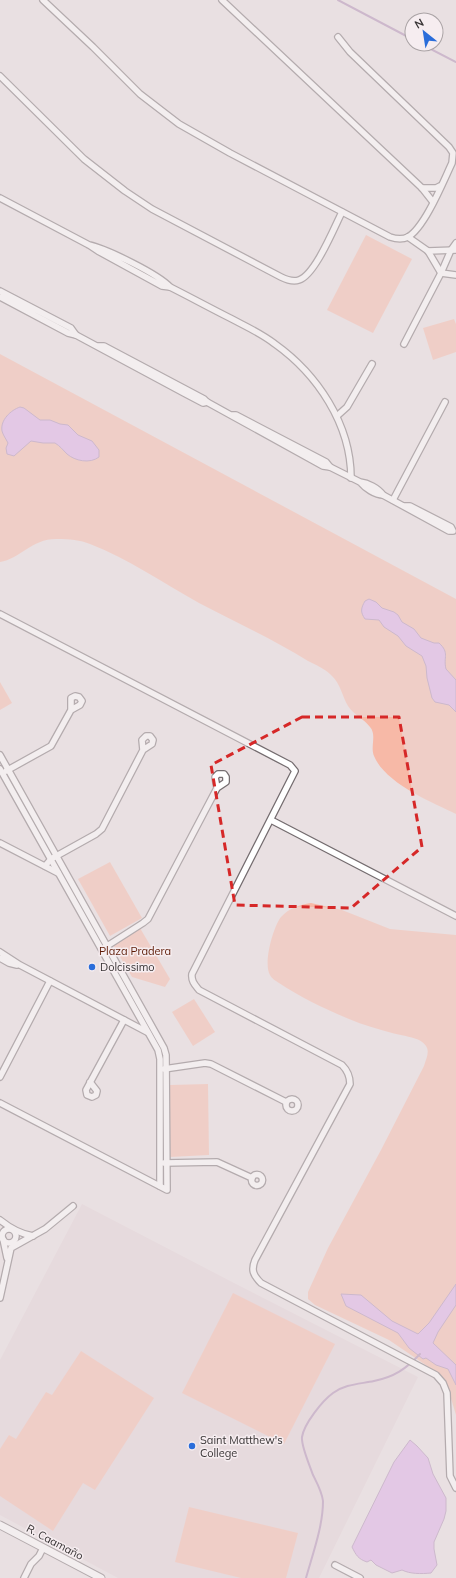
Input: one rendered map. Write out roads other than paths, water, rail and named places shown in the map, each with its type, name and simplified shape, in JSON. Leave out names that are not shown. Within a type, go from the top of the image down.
[{"type":"street","points":[[43,0],[140,94],[164,113],[194,133],[230,154],[390,237],[397,239],[408,237],[420,225],[433,202],[454,156],[452,151],[350,52],[338,36]]},
{"type":"street","points":[[222,0],[422,188],[433,202]]},
{"type":"street","points":[[0,76],[80,155],[125,191],[152,209],[290,281],[301,279],[310,272],[342,212]]},
{"type":"street","points":[[422,188],[436,188],[440,186]]},
{"type":"street","points":[[0,199],[89,244],[100,247],[162,286],[170,287],[251,329],[275,344],[311,376],[337,416],[349,454],[351,478]]},
{"type":"street","points":[[408,237],[428,251],[441,273]]},
{"type":"street","points":[[404,344],[456,243]]},
{"type":"street","points":[[428,251],[453,250]]},
{"type":"street","points":[[441,273],[456,275]]},
{"type":"street","points":[[0,291],[22,306],[68,333],[76,335],[98,346],[102,350],[204,399],[231,415],[236,415],[292,447],[326,462],[330,467],[360,482],[363,486],[378,495],[382,495],[393,500],[407,509],[449,531],[454,532]]},
{"type":"street","points":[[0,297],[22,306]]},
{"type":"street","points":[[337,416],[347,407],[372,364]]},
{"type":"street","points":[[393,500],[445,402]]},
{"type":"street","points":[[0,614],[290,765],[295,771],[192,974],[193,982],[199,990],[342,1065],[347,1069],[349,1074],[350,1084],[254,1260],[252,1266],[253,1272],[261,1283],[436,1375],[446,1388],[448,1401],[450,1476],[456,1488]]},
{"type":"street","points":[[71,710],[51,746],[8,770],[1,771],[158,1050],[160,1070],[160,1186]]},
{"type":"street","points":[[45,866],[50,859],[96,834],[102,829],[143,750]]},
{"type":"street","points":[[0,755],[166,1051],[167,1190],[0,1103]]},
{"type":"street","points":[[101,949],[144,923],[148,919],[217,788]]},
{"type":"street","points":[[271,820],[456,916]]},
{"type":"street","points":[[0,843],[69,879]]},
{"type":"street","points":[[0,952],[20,965],[158,1037]]},
{"type":"street","points":[[0,958],[9,963],[20,965]]},
{"type":"street","points":[[0,1077],[50,981]]},
{"type":"street","points":[[124,991],[130,988]]},
{"type":"street","points":[[133,1024],[145,1014]]},
{"type":"street","points":[[90,1082],[124,1020]]},
{"type":"street","points":[[160,1070],[211,1064],[286,1102]]},
{"type":"street","points":[[160,1163],[217,1162],[252,1178]]},
{"type":"street","points":[[1,1238],[7,1243],[33,1236],[45,1229],[73,1206]]},
{"type":"street","points":[[0,1220],[16,1233],[15,1242],[10,1252],[7,1264],[0,1298]]},
{"type":"street","points":[[1,1238],[2,1233],[5,1230],[12,1229],[33,1236]]},
{"type":"street","points":[[0,1231],[7,1264]]},
{"type":"street","name":"R. Caamaño","points":[[0,1525],[101,1578]]},
{"type":"street","points":[[24,1578],[31,1564],[39,1556],[43,1548]]},
{"type":"street","points":[[334,1565],[360,1578]]},
{"type":"waterway","points":[[338,0],[404,35]]},
{"type":"waterway","points":[[437,52],[456,62]]},
{"type":"waterway","points":[[306,1578],[323,1510],[323,1501],[320,1491],[306,1456],[302,1441],[303,1432],[306,1426],[314,1413],[333,1393],[348,1386],[394,1375],[410,1364],[420,1354]]},
{"type":"place","name":"Dolcissimo","points":[[92,967]]},
{"type":"place","name":"Saint Matthew's College","points":[[192,1446]]},
{"type":"park label","name":"Plaza Pradera","points":[[135,951]]}]
